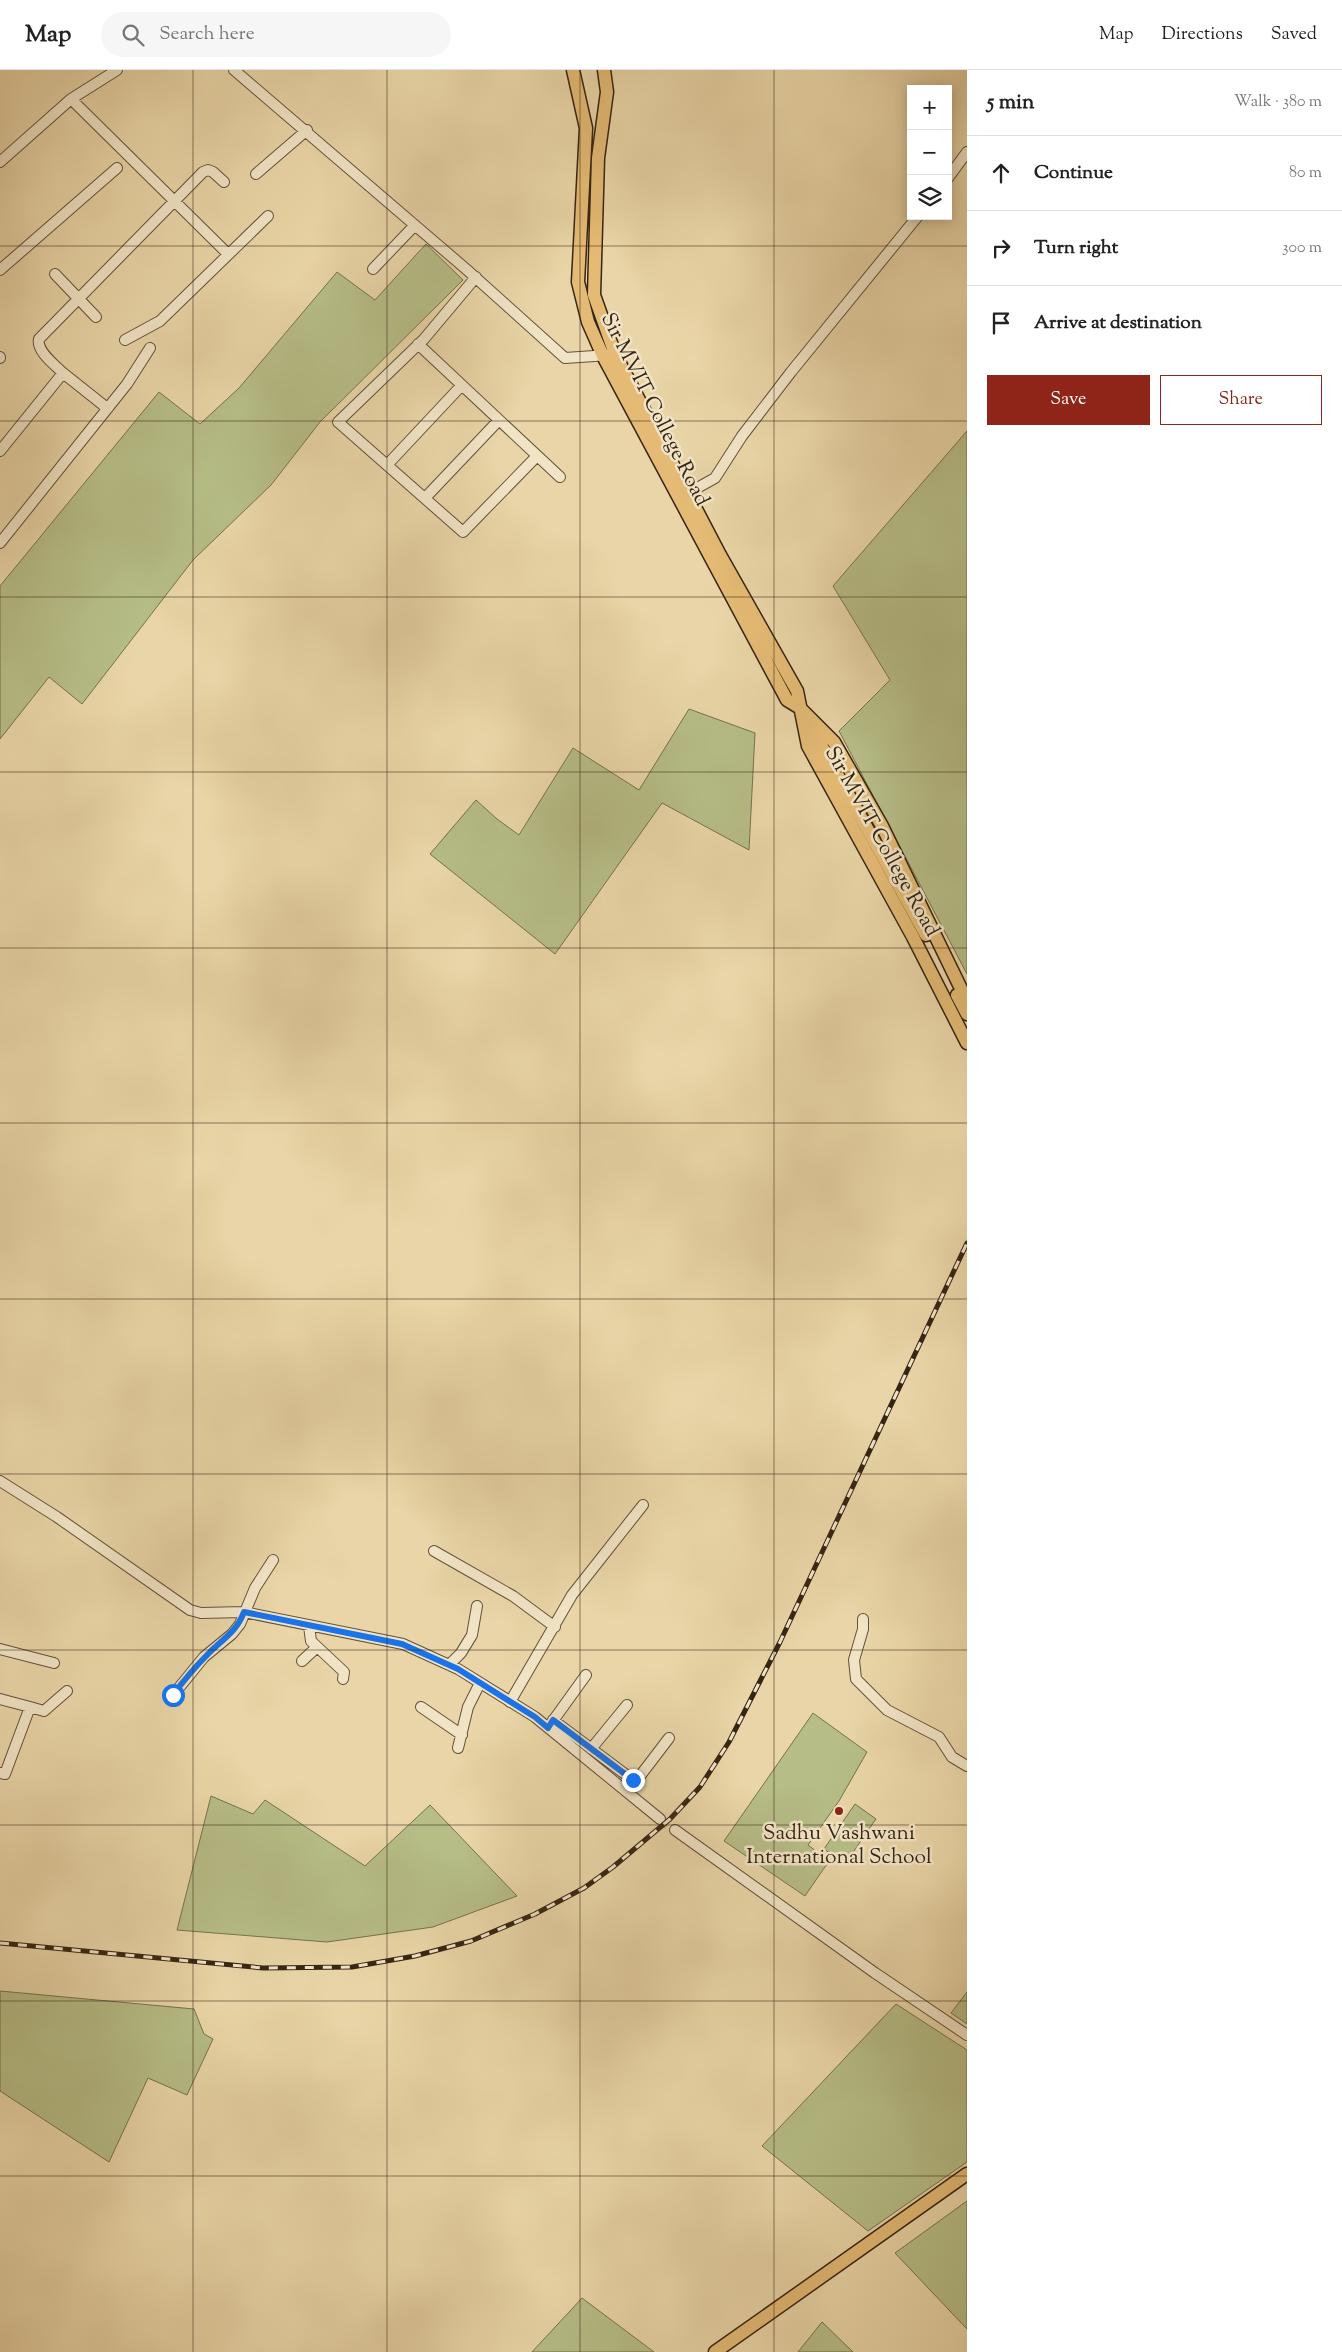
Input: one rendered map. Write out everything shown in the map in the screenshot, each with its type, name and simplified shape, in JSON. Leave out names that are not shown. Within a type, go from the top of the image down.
[{"type":"main road","name":"Sir MVIT College Road","points":[[572,70],[586,128],[578,282],[588,322],[609,355],[683,495],[720,555],[797,691],[808,746],[967,1014]]},
{"type":"main road","name":"Sir MVIT College Road","points":[[604,70],[607,92],[598,158],[594,295],[609,355]]},
{"type":"main road","name":"Sir MVIT College Road","points":[[800,708],[834,742],[882,826],[967,1000]]},
{"type":"main road","name":"Sir MVIT College Road","points":[[919,934],[967,1043]]},
{"type":"main road","points":[[715,2352],[967,2174]]},
{"type":"street","points":[[0,162],[70,98],[117,70]]},
{"type":"street","points":[[234,70],[307,130],[476,277],[565,358],[609,355]]},
{"type":"street","points":[[70,98],[228,254]]},
{"type":"street","points":[[256,174],[307,130]]},
{"type":"street","points":[[950,175],[967,152]]},
{"type":"street","points":[[0,270],[117,168]]},
{"type":"street","points":[[107,408],[64,373],[38,344],[39,339],[208,170],[224,182]]},
{"type":"street","points":[[125,340],[160,321],[268,216]]},
{"type":"street","points":[[683,495],[715,478],[742,436],[791,372],[915,220]]},
{"type":"street","points":[[373,269],[416,225]]},
{"type":"street","points":[[55,274],[96,317]]},
{"type":"street","points":[[476,277],[418,344],[338,422],[463,532],[537,456]]},
{"type":"street","points":[[418,344],[560,477]]},
{"type":"street","points":[[2,536],[127,384],[150,348]]},
{"type":"street","points":[[0,451],[64,373]]},
{"type":"street","points":[[386,465],[462,385]]},
{"type":"street","points":[[425,498],[499,420]]},
{"type":"street","points":[[0,1481],[57,1517],[190,1610],[201,1613],[244,1612],[402,1644],[449,1665],[550,1724],[633,1780],[640,1776],[669,1738]]},
{"type":"street","points":[[510,1702],[572,1595],[643,1504]]},
{"type":"street","points":[[434,1551],[513,1596],[555,1627]]},
{"type":"street","points":[[173,1695],[204,1657],[232,1634],[240,1624],[262,1575],[273,1560]]},
{"type":"street","points":[[449,1665],[461,1653],[472,1635],[477,1606]]},
{"type":"street","points":[[863,1619],[863,1629],[854,1660],[856,1679],[888,1710],[939,1737],[952,1757],[967,1766]]},
{"type":"street","points":[[309,1626],[311,1641],[316,1648],[344,1672],[343,1680]]},
{"type":"street","points":[[302,1661],[316,1648]]},
{"type":"street","points":[[0,1649],[54,1663]]},
{"type":"street","points":[[550,1724],[586,1675]]},
{"type":"street","points":[[458,1748],[468,1707],[480,1683]]},
{"type":"street","points":[[0,1700],[44,1711],[67,1692]]},
{"type":"street","points":[[591,1750],[627,1705]]},
{"type":"street","points":[[0,1773],[5,1774],[30,1707]]},
{"type":"street","points":[[421,1707],[462,1735]]},
{"type":"street","points":[[550,1724],[660,1819]]},
{"type":"street","points":[[675,1830],[875,1973],[967,2036]]},
{"type":"green space","points":[[426,244],[463,280],[320,422],[271,485],[193,560],[82,704],[49,677],[0,739],[0,586],[159,392],[200,424],[239,388],[337,272],[375,300]]},
{"type":"green space","points":[[967,431],[967,974],[839,731],[890,680],[833,586]]},
{"type":"green space","points":[[689,709],[755,733],[749,850],[662,803],[555,954],[430,854],[476,800],[519,835],[573,748],[639,790]]},
{"type":"green space","points":[[813,1713],[867,1752],[839,1801],[808,1845],[829,1861],[805,1896],[724,1841]]},
{"type":"green space","points":[[211,1796],[253,1814],[265,1800],[365,1866],[430,1805],[517,1896],[433,1927],[327,1942],[177,1930]]},
{"type":"green space","points":[[855,1804],[876,1819],[845,1864],[824,1849]]},
{"type":"green space","points":[[0,1991],[194,2009],[204,2034],[213,2039],[187,2095],[148,2078],[109,2162],[0,2091]]},
{"type":"green space","points":[[967,1992],[967,2024],[951,2013]]},
{"type":"green space","points":[[896,2004],[967,2050],[967,2162],[868,2231],[762,2146]]},
{"type":"green space","points":[[967,2201],[967,2329],[895,2253]]},
{"type":"green space","points":[[582,2298],[654,2352],[532,2352]]},
{"type":"green space","points":[[822,2322],[853,2352],[798,2352]]},
{"type":"tunnel","points":[[660,1819],[675,1830]]},
{"type":"railway","points":[[0,1943],[263,1968],[352,1967],[415,1956],[471,1941],[535,1914],[584,1888],[613,1867],[670,1819],[700,1787],[729,1742],[780,1642],[967,1243]]},
{"type":"place","name":"Sadhu Vashwani International School","points":[[839,1811]]},
{"type":"route","points":[[173,1695],[204,1657],[232,1634],[240,1624],[244,1612],[402,1644],[458,1669],[535,1717],[548,1728],[553,1720],[629,1779],[633,1780]]}]
